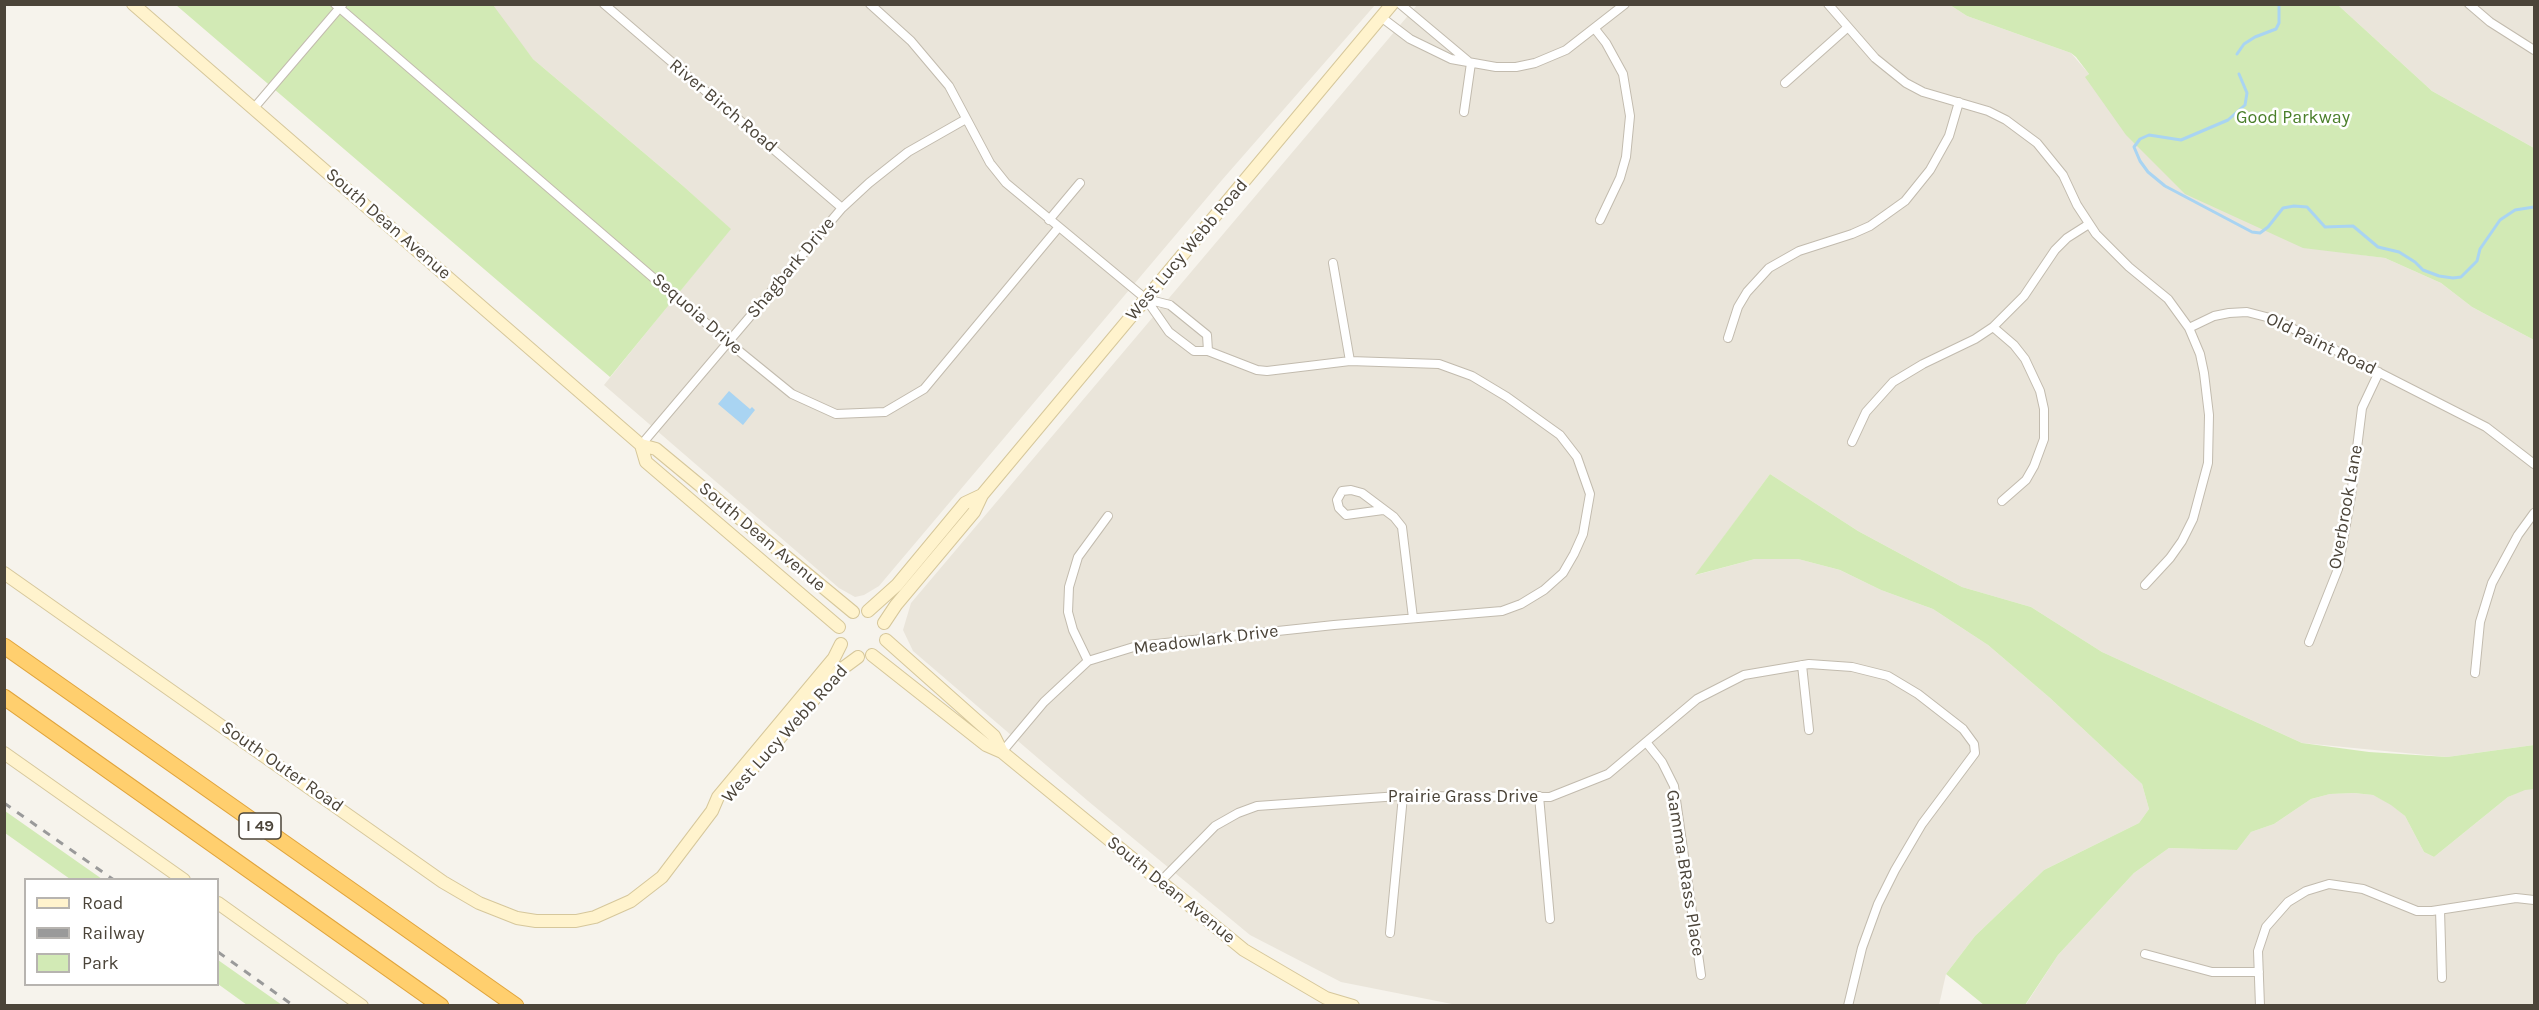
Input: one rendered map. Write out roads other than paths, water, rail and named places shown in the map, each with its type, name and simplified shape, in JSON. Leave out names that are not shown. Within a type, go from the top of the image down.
[{"type":"highway","name":"I 49","points":[[4,646],[516,1005]]},
{"type":"highway","name":"I 49","points":[[4,698],[441,1005]]},
{"type":"street","name":"South Dean Avenue","points":[[133,4],[641,445],[656,449],[853,612]]},
{"type":"street","name":"River Birch Road","points":[[604,4],[842,208]]},
{"type":"street","points":[[870,4],[911,40],[949,86],[990,163],[1006,183],[1146,299],[1170,305],[1207,334],[1208,351]]},
{"type":"street","points":[[1389,8],[1392,27],[1428,49],[1450,59],[1496,68],[1535,63],[1566,50],[1626,4]]},
{"type":"street","points":[[1828,4],[1875,58],[1906,83],[1923,92],[1959,102],[2006,120],[2037,143],[2063,175],[2089,224],[2110,251],[2168,298],[2189,328],[2200,354],[2204,373],[2209,432],[2208,463],[2193,519],[2182,541],[2145,585]]},
{"type":"street","points":[[2469,4],[2490,22],[2535,50]]},
{"type":"street","points":[[254,108],[339,6]]},
{"type":"street","name":"Sequoia Drive","points":[[339,6],[728,342],[792,394],[836,414],[885,412],[924,389],[1058,228]]},
{"type":"street","points":[[1389,8],[1471,63]]},
{"type":"street","name":"West Lucy Webb Road","points":[[884,623],[896,604],[974,512],[982,495],[1389,8]]},
{"type":"street","points":[[1785,83],[1848,27]]},
{"type":"street","points":[[1595,29],[1606,42],[1623,74],[1630,116],[1628,147],[1620,178],[1599,219]]},
{"type":"street","points":[[1464,112],[1471,63]]},
{"type":"street","points":[[1728,338],[1732,321],[1742,299],[1769,268],[1799,251],[1870,226],[1905,201],[1930,170],[1945,145],[1959,102]]},
{"type":"street","name":"Shagbark Drive","points":[[641,445],[842,208],[908,152],[966,119]]},
{"type":"street","points":[[1049,220],[1080,183]]},
{"type":"street","points":[[1852,442],[1866,412],[1893,382],[1923,363],[1967,344],[1993,327],[2024,296],[2055,250],[2067,238],[2089,224]]},
{"type":"street","points":[[1333,262],[1350,361]]},
{"type":"street","name":"Meadowlark Drive","points":[[1002,752],[1044,702],[1088,662],[1137,646],[1502,611],[1521,604],[1544,590],[1563,573],[1583,534],[1590,494],[1576,457],[1560,435],[1507,396],[1472,376],[1439,364],[1350,361],[1267,371],[1257,370],[1208,351],[1194,351],[1169,332],[1146,299]]},
{"type":"street","name":"Old Paint Road","points":[[2189,328],[2214,316],[2229,312],[2261,315],[2486,427],[2535,464]]},
{"type":"street","points":[[1993,327],[2014,345],[2034,375],[2040,392],[2044,420],[2043,439],[2034,466],[2026,480],[2002,501]]},
{"type":"street","name":"Overbrook Lane","points":[[2309,642],[2338,569],[2351,496],[2362,408],[2379,372]]},
{"type":"street","name":"South Dean Avenue","points":[[641,445],[646,462],[839,627]]},
{"type":"street","points":[[1383,510],[1346,515],[1339,508],[1337,500],[1342,491],[1362,493],[1394,517],[1402,527],[1413,618]]},
{"type":"street","name":"West Lucy Webb Road","points":[[868,611],[892,591],[965,504],[982,495]]},
{"type":"street","points":[[2475,673],[2480,622],[2492,584],[2518,535],[2535,513]]},
{"type":"street","points":[[1088,662],[1073,630],[1068,612],[1069,587],[1078,557],[1108,516]]},
{"type":"street","name":"South Outer Road","points":[[4,573],[465,896],[517,918],[554,922],[576,921]]},
{"type":"street","points":[[868,611],[884,623],[886,640],[872,656],[858,657],[849,654],[841,644],[839,627],[853,612],[868,611]]},
{"type":"street","name":"South Dean Avenue","points":[[886,640],[994,736],[1002,752]]},
{"type":"street","name":"West Lucy Webb Road","points":[[576,921],[615,910],[662,877],[712,811],[718,797],[834,658],[841,644]]},
{"type":"street","name":"South Dean Avenue","points":[[872,656],[986,745],[1002,752],[1244,950],[1326,998],[1353,1005]]},
{"type":"street","name":"West Lucy Webb Road","points":[[712,811],[723,804],[839,671],[858,657]]},
{"type":"street","points":[[1802,665],[1809,730]]},
{"type":"street","name":"Prairie Grass Drive","points":[[1160,882],[1215,826],[1238,813],[1257,806],[1403,796],[1550,797],[1608,774],[1697,699],[1744,675],[1802,665],[1852,667],[1888,676],[1918,694],[1963,729],[1974,744],[1975,753],[1922,824],[1895,870],[1878,904],[1862,948],[1848,1005]]},
{"type":"street","name":"Gamma BRass Place","points":[[1646,742],[1662,762],[1674,786],[1701,975]]},
{"type":"street","points":[[4,753],[183,878]]},
{"type":"street","points":[[1390,933],[1403,796]]},
{"type":"street","points":[[1539,796],[1550,919]]},
{"type":"street","points":[[2260,1005],[2258,951],[2266,927],[2288,902],[2306,891],[2329,884],[2363,889],[2417,910],[2440,910],[2516,898],[2535,900]]},
{"type":"street","points":[[219,904],[362,1005]]},
{"type":"street","points":[[2440,910],[2442,978]]},
{"type":"street","points":[[2145,954],[2212,972],[2259,972]]},
{"type":"water","points":[[729,391],[750,409],[752,407],[755,410],[743,425],[718,404]]},
{"type":"waterway","points":[[2237,54],[2244,44],[2276,29],[2279,23],[2279,4]]},
{"type":"waterway","points":[[2239,74],[2247,93],[2245,105],[2228,120],[2181,140],[2149,135],[2140,139],[2134,147],[2148,172],[2165,186],[2252,232],[2260,233],[2268,227],[2283,208],[2307,207],[2325,227],[2353,226],[2378,247],[2399,252],[2423,270],[2453,278],[2461,277],[2477,261],[2480,249],[2500,220],[2515,210],[2534,207]]},
{"type":"railway","points":[[4,803],[111,878]]},
{"type":"railway","points":[[219,953],[294,1006]]},
{"type":"park label","name":"Good Parkway","points":[[2293,118]]}]
